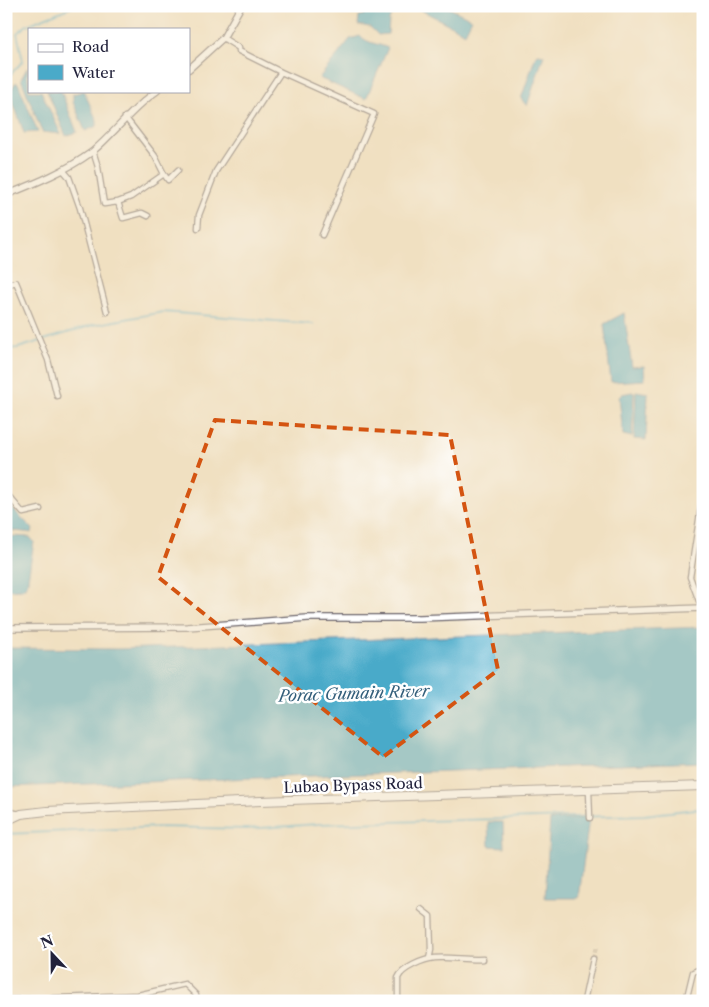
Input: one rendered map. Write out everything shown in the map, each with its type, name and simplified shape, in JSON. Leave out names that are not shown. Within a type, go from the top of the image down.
[{"type":"highway","name":"Lubao Bypass Road","points":[[6,821],[21,814],[251,801],[703,786]]},
{"type":"street","points":[[190,68],[223,38],[240,6]]},
{"type":"street","points":[[223,38],[240,48],[239,51],[374,114],[322,236]]},
{"type":"street","points":[[198,228],[199,216],[216,171],[281,72]]},
{"type":"street","points":[[6,195],[63,170],[93,151],[138,104],[156,92]]},
{"type":"street","points":[[125,118],[155,156],[168,180],[178,170]]},
{"type":"street","points":[[93,151],[98,168],[102,202],[106,205],[131,197],[164,174]]},
{"type":"street","points":[[63,170],[69,177],[80,208],[107,312]]},
{"type":"street","points":[[118,202],[123,218],[142,213],[148,216]]},
{"type":"street","points":[[6,285],[16,282],[48,360],[57,396]]},
{"type":"street","points":[[6,493],[23,513],[40,509]]},
{"type":"street","points":[[703,494],[690,577],[699,601],[703,603]]},
{"type":"street","points":[[6,628],[187,627],[308,618],[420,618],[703,608]]},
{"type":"street","points":[[589,791],[590,816]]},
{"type":"street","points":[[6,811],[21,814]]},
{"type":"street","points":[[421,909],[430,916],[431,950],[429,959]]},
{"type":"street","points":[[398,1001],[399,975],[429,959],[483,959]]},
{"type":"street","points":[[584,1001],[593,959]]},
{"type":"street","points":[[686,1001],[692,972],[703,968]]},
{"type":"street","points":[[6,1000],[102,999],[138,995],[185,984],[196,995],[196,1001]]},
{"type":"highlighted area","points":[[215,420],[450,435],[498,670],[383,757],[158,577]]},
{"type":"water","points":[[368,6],[397,6],[389,20],[388,34],[378,35],[370,27],[358,25],[359,16],[364,15]]},
{"type":"water","points":[[418,6],[445,6],[472,19],[465,33],[417,8]]},
{"type":"water","points":[[360,36],[370,42],[388,48],[366,99],[319,78],[350,39]]},
{"type":"water","points":[[536,55],[544,55],[527,106],[521,99]]},
{"type":"water","points":[[27,68],[28,92],[41,92],[61,134],[42,132],[21,79]]},
{"type":"water","points":[[15,83],[18,83],[38,132],[24,133],[10,93]]},
{"type":"water","points":[[47,92],[61,92],[77,132],[66,136]]},
{"type":"water","points":[[84,92],[97,121],[97,126],[85,131],[73,102],[73,94]]},
{"type":"water","points":[[624,313],[632,367],[644,366],[645,380],[611,382],[604,324]]},
{"type":"water","points":[[636,391],[648,393],[646,440],[634,439]]},
{"type":"water","points":[[634,393],[632,437],[623,435],[619,397],[622,394]]},
{"type":"water","points":[[6,502],[33,529],[32,533],[6,530]]},
{"type":"water","points":[[10,536],[30,537],[34,542],[27,585],[22,589],[6,590],[6,539]]},
{"type":"water","name":"Porac Gumain River","points":[[703,627],[703,762],[6,787],[6,648],[118,649]]},
{"type":"water","points":[[589,818],[579,898],[545,898],[550,820]]},
{"type":"water","points":[[488,822],[503,822],[504,847],[489,846]]},
{"type":"waterway","points":[[6,79],[23,61],[17,33],[27,25],[74,6]]},
{"type":"waterway","points":[[6,349],[18,348],[93,325],[163,312],[313,324]]},
{"type":"waterway","points":[[6,834],[160,827],[246,829],[318,824],[644,815],[695,809],[703,811]]},
{"type":"tunnel","points":[[593,959],[596,947]]}]
